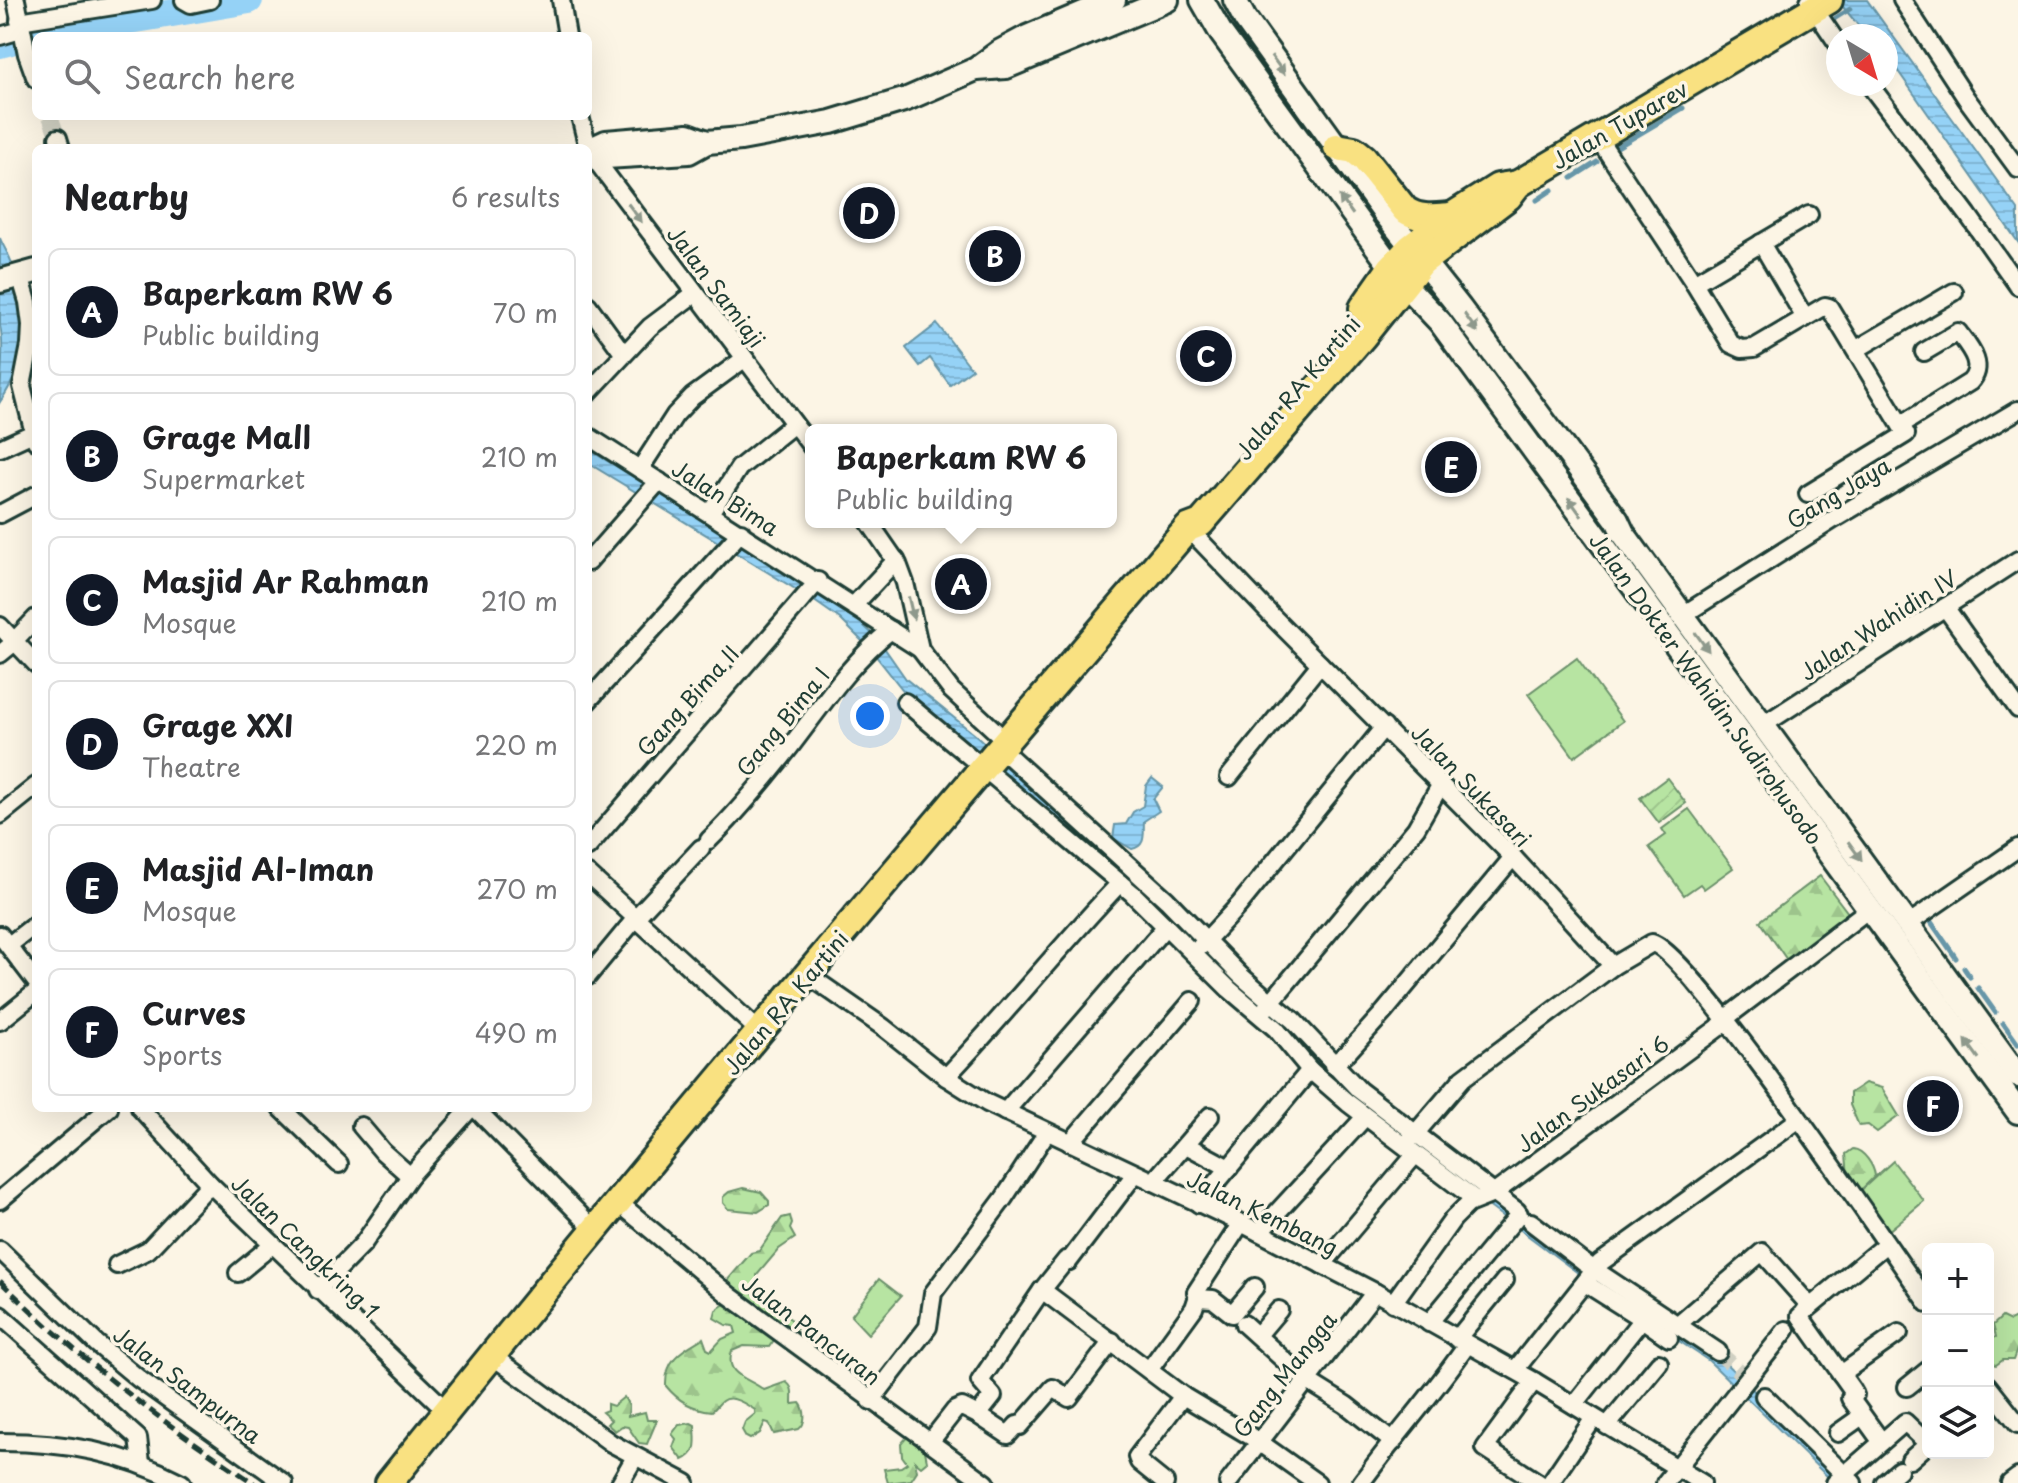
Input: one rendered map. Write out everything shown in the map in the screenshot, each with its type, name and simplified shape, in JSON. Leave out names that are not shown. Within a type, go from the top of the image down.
[{"type":"main road","points":[[592,152],[606,157],[689,152],[707,142],[741,139],[831,122],[907,99],[1002,59],[1049,37],[1114,0]]},
{"type":"main road","points":[[1049,37],[1167,0]]},
{"type":"main road","name":"Jalan Dokter Wahidin Sudirohusodo","points":[[1202,0],[1221,33],[1397,276],[1440,322],[1869,909],[1910,939],[2018,1076]]},
{"type":"main road","name":"Jalan Dokter Wahidin Sudirohusodo","points":[[1235,0],[1245,19],[1337,147],[1516,382],[1763,725],[1910,939],[2016,1104]]},
{"type":"main road","name":"Jalan Tuparev","points":[[1417,254],[1452,216],[1498,187],[1518,184],[1598,138],[1818,3]]},
{"type":"main road","points":[[1337,147],[1354,150],[1364,158],[1405,210],[1413,215],[1423,218],[1452,216]]},
{"type":"main road","points":[[1417,254],[1508,197],[1518,184]]},
{"type":"main road","name":"Jalan RA Kartini","points":[[389,1483],[491,1355],[760,1032],[1188,528],[1189,513],[1352,324],[1417,254]]},
{"type":"street","points":[[16,0],[32,68]]},
{"type":"street","points":[[0,36],[21,28],[152,0]]},
{"type":"street","points":[[184,0],[191,4],[210,0]]},
{"type":"street","points":[[561,0],[566,32]]},
{"type":"street","points":[[1902,0],[1966,98],[2018,169]]},
{"type":"street","points":[[1818,3],[1828,24]]},
{"type":"street","points":[[1878,96],[2018,286]]},
{"type":"street","points":[[581,120],[587,144]]},
{"type":"street","points":[[1598,138],[1731,344],[1742,349],[1754,348],[1825,306],[1832,308],[1857,349],[1906,434],[1808,494]]},
{"type":"street","name":"Jalan Samiaji","points":[[592,155],[805,438]]},
{"type":"street","points":[[1694,283],[1809,215]]},
{"type":"street","points":[[1761,243],[1805,318]]},
{"type":"street","points":[[19,275],[28,302],[31,325],[22,386],[32,428]]},
{"type":"street","points":[[1857,349],[1954,292]]},
{"type":"street","points":[[592,388],[650,327],[694,294]]},
{"type":"street","points":[[592,310],[623,353]]},
{"type":"street","points":[[1901,425],[1970,382],[1976,375],[1976,359],[1958,332],[1924,352]]},
{"type":"street","points":[[640,469],[675,415],[692,397],[744,359]]},
{"type":"street","name":"Gang Jaya","points":[[1683,615],[1834,519],[2018,410]]},
{"type":"street","points":[[710,513],[739,468],[794,424]]},
{"type":"street","points":[[0,448],[32,438]]},
{"type":"street","name":"Jalan Bima","points":[[592,439],[640,469],[656,484],[710,513],[734,540],[854,605],[880,640],[920,649]]},
{"type":"street","points":[[592,557],[656,484]]},
{"type":"street","points":[[0,514],[32,497]]},
{"type":"street","points":[[873,528],[896,560],[905,583],[920,649],[993,754],[1126,888],[1166,926],[1199,948],[1266,1008],[1293,1020],[1310,1057],[1410,1143],[1519,1218],[1590,1276],[1661,1325],[1718,1352]]},
{"type":"street","name":"Jalan Sukasari","points":[[1188,528],[1513,857],[1613,966]]},
{"type":"street","points":[[592,697],[734,540]]},
{"type":"street","points":[[854,605],[896,560]]},
{"type":"street","name":"Jalan Wahidin IV","points":[[1763,725],[2018,560]]},
{"type":"street","name":"Gang Bima II","points":[[592,842],[816,584]]},
{"type":"street","points":[[1945,607],[2018,709]]},
{"type":"street","points":[[0,654],[32,622]]},
{"type":"street","points":[[0,626],[32,660]]},
{"type":"street","name":"Gang Bima I","points":[[592,971],[635,919],[750,796],[880,640]]},
{"type":"street","points":[[1229,777],[1320,664]]},
{"type":"street","points":[[905,702],[993,754],[1143,880],[1199,948]]},
{"type":"street","points":[[1199,948],[1239,905],[1384,727]]},
{"type":"street","points":[[1266,1008],[1395,856],[1416,828],[1441,784]]},
{"type":"street","points":[[0,815],[32,789]]},
{"type":"street","points":[[1910,939],[2018,848]]},
{"type":"street","points":[[1333,1065],[1384,1012],[1513,857]]},
{"type":"street","points":[[592,878],[760,1032]]},
{"type":"street","points":[[946,1077],[1053,954],[1126,888],[1143,880]]},
{"type":"street","points":[[1727,1019],[1869,909]]},
{"type":"street","points":[[32,926],[4,940],[32,977]]},
{"type":"street","points":[[1005,1112],[1166,926]]},
{"type":"street","points":[[1322,1265],[1410,1143],[1463,1078],[1613,966],[1645,945],[1659,944],[1727,1019],[1922,1295]]},
{"type":"street","name":"Jalan Kembang","points":[[808,975],[883,1027],[946,1077],[987,1103],[1241,1223],[1375,1292],[1534,1381],[1702,1483]]},
{"type":"street","points":[[0,1021],[32,995]]},
{"type":"street","points":[[1070,1143],[1192,1001]]},
{"type":"street","name":"Jalan Sukasari 6","points":[[1393,1303],[1453,1219],[1468,1204],[1486,1196],[1727,1019]]},
{"type":"street","points":[[1310,1057],[1333,1065],[1365,1117],[1410,1143]]},
{"type":"street","points":[[1199,1204],[1310,1057]]},
{"type":"street","points":[[0,1200],[104,1112]]},
{"type":"street","name":"Jalan Cangkring 1","points":[[144,1112],[210,1184],[447,1411]]},
{"type":"street","points":[[285,1112],[339,1164]]},
{"type":"street","points":[[318,1290],[363,1244],[410,1176],[469,1112]]},
{"type":"street","points":[[477,1112],[595,1230]]},
{"type":"street","points":[[1153,1182],[1210,1116]]},
{"type":"street","points":[[1259,1232],[1365,1117]]},
{"type":"street","points":[[1515,1370],[1590,1276],[1611,1255],[1798,1120]]},
{"type":"street","points":[[361,1126],[383,1152],[410,1176]]},
{"type":"street","points":[[871,1401],[928,1327],[933,1293],[1004,1198],[1047,1132]]},
{"type":"street","points":[[1186,1145],[1229,1168]]},
{"type":"street","points":[[978,1415],[993,1396],[980,1381],[1042,1290],[1135,1174]]},
{"type":"street","points":[[117,1265],[148,1250],[210,1184]]},
{"type":"street","name":"Jalan Pancuran","points":[[618,1202],[730,1296],[986,1483]]},
{"type":"street","points":[[1429,1323],[1519,1218]]},
{"type":"street","points":[[1149,1370],[1194,1308],[1196,1292],[1241,1223]]},
{"type":"street","points":[[1665,1483],[1744,1381],[1798,1319],[1886,1244]]},
{"type":"street","points":[[238,1273],[272,1245]]},
{"type":"street","name":"Jalan Sampurna","points":[[0,1250],[96,1343],[139,1379],[284,1483]]},
{"type":"street","points":[[1574,1405],[1661,1325],[1762,1252],[1798,1319],[1841,1374],[1855,1395],[1850,1398],[1881,1441]]},
{"type":"street","points":[[1361,1483],[1442,1381],[1462,1342],[1505,1280]]},
{"type":"street","points":[[1197,1298],[1213,1299],[1232,1314],[1255,1287]]},
{"type":"street","points":[[1042,1290],[1183,1396],[1258,1441],[1317,1483]]},
{"type":"street","name":"Gang Mangga","points":[[1228,1483],[1375,1292]]},
{"type":"street","points":[[1258,1335],[1279,1310]]},
{"type":"street","points":[[0,1315],[138,1438],[141,1463]]},
{"type":"street","points":[[1244,1324],[1306,1380],[1346,1405],[1393,1442]]},
{"type":"street","points":[[1841,1374],[1899,1333]]},
{"type":"street","points":[[930,1442],[955,1410],[962,1407],[1008,1435],[1017,1425],[1020,1426],[1053,1388],[1069,1398],[1112,1341]]},
{"type":"street","points":[[491,1355],[635,1457],[686,1483]]},
{"type":"street","points":[[1550,1483],[1601,1422],[1659,1363]]},
{"type":"street","points":[[1907,1387],[1922,1375]]},
{"type":"street","points":[[1531,1481],[1485,1448],[1534,1381]]},
{"type":"street","points":[[1744,1381],[1762,1394],[1843,1478],[1881,1441],[1907,1422],[1922,1438]]},
{"type":"street","points":[[1994,1395],[2018,1424]]},
{"type":"street","points":[[1165,1483],[1137,1457],[1183,1396]]},
{"type":"street","points":[[1838,1433],[1862,1416]]},
{"type":"street","points":[[0,1442],[84,1447],[141,1463],[182,1483]]},
{"type":"street","points":[[1884,1483],[1922,1449]]},
{"type":"street","points":[[620,1483],[635,1457]]},
{"type":"street","points":[[2010,1483],[2018,1477]]},
{"type":"green space","points":[[1577,658],[1623,721],[1574,757],[1528,694]]},
{"type":"green space","points":[[1667,778],[1686,803],[1659,823],[1640,798]]},
{"type":"green space","points":[[1689,809],[1733,868],[1704,889],[1700,884],[1684,895],[1649,847],[1666,835],[1662,829]]},
{"type":"green space","points":[[1820,876],[1848,913],[1787,960],[1760,921]]},
{"type":"green space","points":[[1865,1083],[1882,1088],[1899,1116],[1877,1132],[1868,1125],[1859,1126],[1850,1105],[1850,1093]]},
{"type":"green space","points":[[1853,1149],[1868,1159],[1875,1176],[1859,1192],[1848,1177],[1846,1154]]},
{"type":"green space","points":[[1893,1161],[1924,1201],[1887,1232],[1859,1192]]},
{"type":"green space","points":[[743,1188],[761,1192],[769,1205],[758,1212],[728,1209],[723,1197]]},
{"type":"green space","points":[[790,1216],[790,1229],[795,1238],[779,1249],[757,1275],[758,1283],[752,1292],[796,1323],[798,1328],[791,1333],[725,1283],[751,1253],[759,1251],[782,1218]]},
{"type":"green space","points":[[879,1279],[901,1296],[868,1334],[851,1316]]},
{"type":"green space","points":[[726,1303],[754,1323],[755,1327],[763,1328],[774,1340],[769,1347],[744,1346],[732,1351],[732,1366],[739,1375],[764,1390],[786,1382],[789,1384],[792,1404],[800,1403],[803,1409],[804,1420],[799,1429],[774,1434],[769,1423],[765,1422],[760,1433],[750,1439],[742,1430],[755,1410],[730,1399],[722,1401],[712,1411],[699,1408],[681,1400],[666,1386],[669,1368],[682,1351],[703,1338],[711,1351],[722,1339],[736,1333],[734,1326],[714,1318],[716,1310]]},
{"type":"green space","points":[[2002,1317],[2010,1321],[2018,1317],[2018,1347],[2013,1360],[2003,1360],[1996,1365],[1994,1364],[1994,1324]]},
{"type":"green space","points":[[624,1397],[629,1406],[628,1416],[645,1412],[647,1420],[657,1420],[647,1444],[639,1443],[628,1427],[622,1426],[615,1431],[607,1424],[611,1420],[602,1412],[607,1410],[607,1404],[613,1406]]},
{"type":"green space","points":[[679,1425],[695,1425],[695,1445],[692,1454],[683,1460],[673,1447],[676,1439],[672,1434]]},
{"type":"green space","points":[[907,1437],[925,1451],[927,1461],[921,1466],[915,1461],[917,1471],[911,1480],[888,1483],[884,1469],[907,1463],[902,1456],[901,1444]]},
{"type":"water","points":[[1842,0],[1867,0],[1884,24],[1857,24],[1843,7]]},
{"type":"water","points":[[1898,43],[2018,210],[2018,242],[1898,71]]},
{"type":"water","points":[[0,238],[17,280],[24,333],[18,368],[0,402],[2,353]]},
{"type":"water","points":[[937,324],[972,369],[950,385],[930,358],[920,366],[906,348]]},
{"type":"water","points":[[592,451],[841,605],[878,639],[906,679],[979,738],[1082,831],[1241,979],[1351,1089],[1716,1354],[1849,1483],[1834,1483],[1709,1361],[1590,1282],[1372,1119],[902,689],[871,650],[840,619],[592,465]]},
{"type":"water","points":[[1152,778],[1163,787],[1153,799],[1159,811],[1144,821],[1142,842],[1132,849],[1113,838],[1115,825],[1126,824],[1133,812],[1143,806],[1146,786]]},
{"type":"waterway","points":[[59,32],[249,0]]},
{"type":"waterway","points":[[1834,19],[1850,9]]},
{"type":"waterway","points":[[0,44],[32,37]]},
{"type":"waterway","points":[[1617,147],[1683,108]]},
{"type":"waterway","points":[[1572,178],[1597,162]]},
{"type":"waterway","points":[[1537,200],[1552,190]]},
{"type":"waterway","points":[[1929,919],[1956,958]]},
{"type":"waterway","points":[[1964,968],[1970,977]]},
{"type":"waterway","points":[[1978,988],[1995,1012]]},
{"type":"waterway","points":[[2003,1023],[2018,1044]]},
{"type":"tunnel","points":[[51,120],[58,138]]},
{"type":"tunnel","points":[[1718,1352],[1746,1377]]},
{"type":"railway","points":[[0,1281],[60,1337],[122,1388],[254,1483]]},
{"type":"place","name":"Grage XXI","points":[[869,213]]},
{"type":"place","name":"Grage Mall","points":[[995,256]]},
{"type":"place","name":"Masjid Ar Rahman","points":[[1206,356]]},
{"type":"place","name":"Masjid Al-Iman","points":[[1451,467]]},
{"type":"place","name":"Baperkam RW 6","points":[[961,584]]},
{"type":"place","name":"Curves","points":[[1933,1106]]}]
